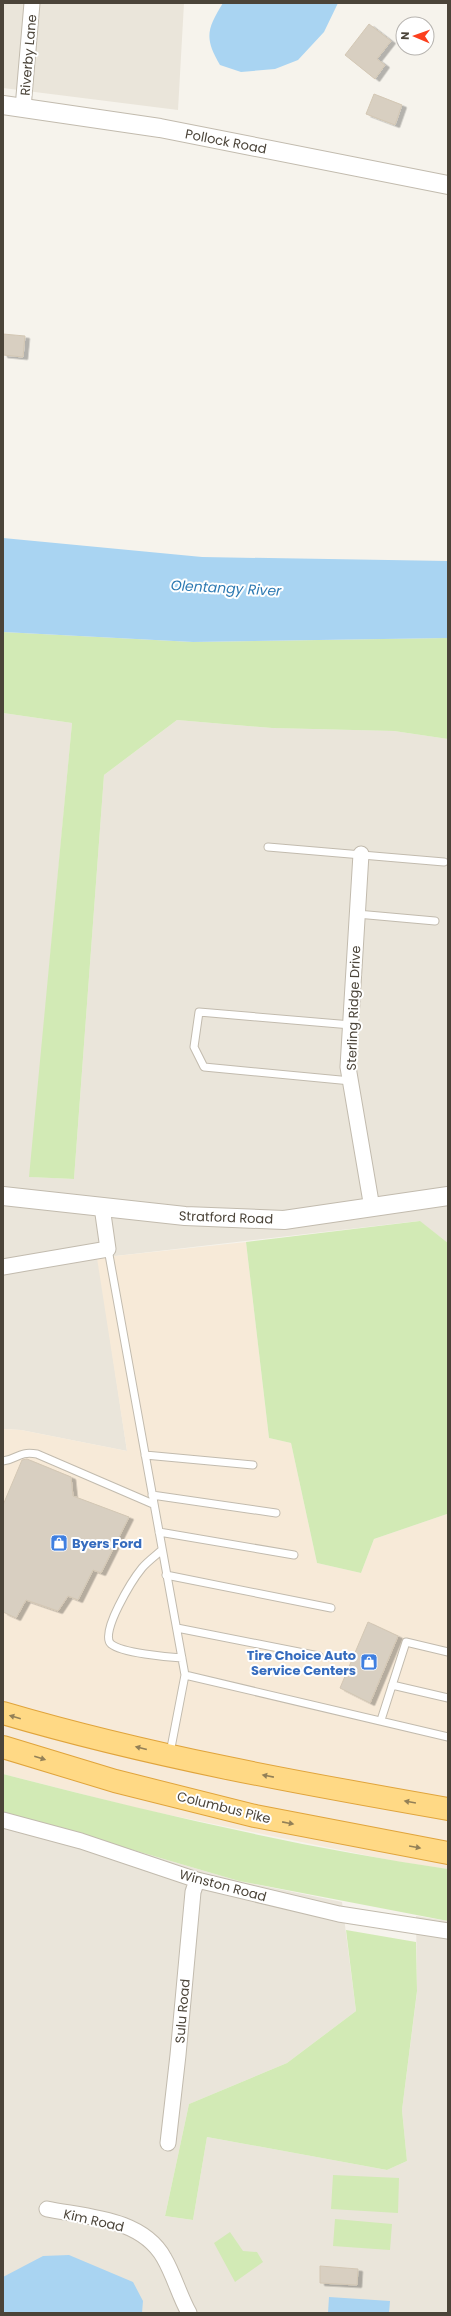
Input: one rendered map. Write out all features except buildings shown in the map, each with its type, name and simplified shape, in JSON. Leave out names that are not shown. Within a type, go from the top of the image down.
[{"type":"highway","points":[[3,1713],[170,1755],[261,1775],[448,1809]]},
{"type":"highway","name":"Columbus Pike","points":[[3,1747],[115,1781],[255,1816],[448,1853]]},
{"type":"street","name":"Riverby Lane","points":[[23,108],[32,3]]},
{"type":"street","name":"Pollock Road","points":[[3,105],[160,128],[448,185]]},
{"type":"street","name":"Sterling Ridge Drive","points":[[361,854],[348,1068],[372,1208]]},
{"type":"street","name":"Stratford Road","points":[[3,1196],[185,1216],[284,1220],[448,1196]]},
{"type":"street","points":[[3,1267],[108,1249],[102,1207]]},
{"type":"street","name":"Winston Road","points":[[3,1820],[81,1841],[197,1880],[339,1914],[448,1931]]},
{"type":"street","name":"Sulu Road","points":[[168,2143],[178,2055],[192,1892],[197,1880]]},
{"type":"street","name":"Kim Road","points":[[47,2209],[116,2223],[145,2236],[156,2245],[164,2258],[172,2279],[189,2313]]},
{"type":"lane","points":[[268,847],[444,862]]},
{"type":"lane","points":[[357,914],[435,920]]},
{"type":"lane","points":[[351,1025],[199,1012],[194,1047],[204,1067],[351,1081]]},
{"type":"lane","points":[[108,1249],[185,1675],[170,1755]]},
{"type":"lane","points":[[3,1461],[10,1460],[18,1454],[37,1454],[153,1504]]},
{"type":"lane","points":[[145,1455],[253,1465]]},
{"type":"lane","points":[[152,1495],[276,1513]]},
{"type":"lane","points":[[159,1532],[294,1555]]},
{"type":"lane","points":[[162,1550],[141,1569],[108,1626],[107,1638],[114,1646],[161,1657],[182,1658]]},
{"type":"lane","points":[[166,1575],[331,1608]]},
{"type":"lane","points":[[177,1628],[319,1656]]},
{"type":"lane","points":[[381,1720],[406,1642],[448,1652]]},
{"type":"lane","points":[[185,1675],[448,1737]]},
{"type":"lane","points":[[392,1685],[448,1698]]},
{"type":"shaded area","points":[[3,3],[184,3],[178,110],[3,88]]},
{"type":"shaded area","points":[[3,713],[72,723],[30,1177],[74,1179],[104,775],[177,720],[272,728],[394,731],[448,739],[448,1243],[419,1221],[98,1258],[127,1451],[21,1430],[3,1429]]},
{"type":"shaded area","points":[[246,1242],[269,1438],[291,1443],[317,1563],[361,1573],[374,1539],[447,1514],[448,1507],[448,1869],[394,1861],[145,1810],[3,1774],[3,1429],[21,1430],[127,1451],[97,1258]]},
{"type":"shaded area","points":[[3,1812],[239,1881],[342,1902],[356,2011],[287,2063],[189,2104],[165,2216],[193,2220],[207,2137],[387,2170],[407,2161],[402,2110],[417,1992],[416,1916],[448,1921],[448,2313],[3,2313]]},
{"type":"green space","points":[[3,632],[193,642],[448,638],[448,739],[394,731],[272,728],[177,720],[104,775],[74,1179],[29,1177],[72,723],[3,713]]},
{"type":"green space","points":[[420,1221],[448,1243],[447,1514],[374,1539],[361,1573],[317,1563],[291,1443],[269,1438],[246,1242]]},
{"type":"green space","points":[[3,1774],[224,1828],[336,1850],[448,1869],[448,1921],[239,1881],[3,1812]]},
{"type":"green space","points":[[346,1930],[416,1942],[417,1991],[402,2110],[407,2161],[387,2170],[207,2137],[193,2220],[165,2216],[189,2104],[287,2063],[356,2011]]},
{"type":"green space","points":[[333,2175],[399,2178],[398,2213],[331,2209]]},
{"type":"green space","points":[[335,2219],[392,2224],[390,2250],[333,2246]]},
{"type":"green space","points":[[230,2232],[243,2251],[257,2252],[263,2262],[235,2282],[214,2243]]},
{"type":"water","points":[[223,3],[338,3],[324,32],[298,60],[275,69],[241,72],[220,65],[211,48],[211,27]]},
{"type":"water","name":"Olentangy River","points":[[3,538],[202,557],[448,561],[448,638],[193,642],[3,632]]},
{"type":"water","points":[[69,2255],[133,2282],[143,2301],[142,2313],[3,2313],[3,2277],[43,2256]]},
{"type":"water","points":[[329,2297],[390,2301],[389,2313],[328,2313]]},
{"type":"place","name":"Byers Ford","points":[[59,1543]]},
{"type":"place","name":"Tire Choice Auto Service Centers","points":[[369,1662]]}]
